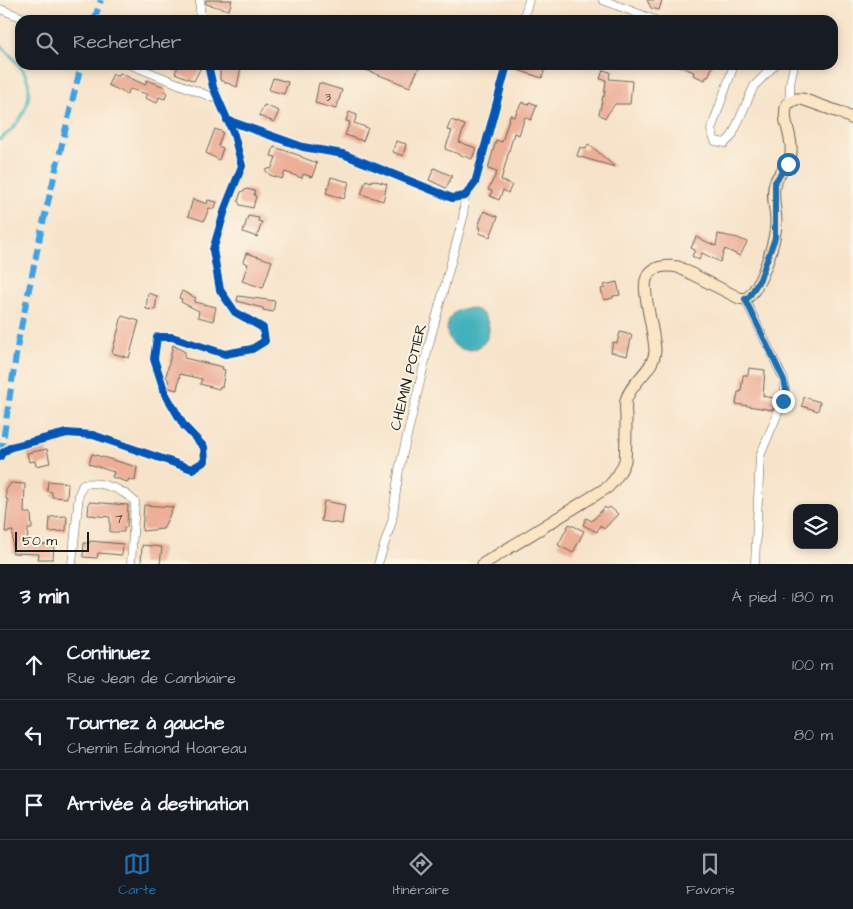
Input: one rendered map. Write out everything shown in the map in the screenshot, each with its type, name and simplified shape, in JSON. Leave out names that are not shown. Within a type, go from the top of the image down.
[{"type":"main road","points":[[483,564],[608,486],[617,478],[625,461],[626,401],[630,390],[655,355],[655,336],[646,288],[646,279],[651,272],[658,267],[667,265],[678,267],[734,296],[745,299],[749,297],[760,279],[775,238],[775,182],[788,164],[791,156],[792,146],[785,119],[785,110],[790,101],[802,99],[853,119]]},
{"type":"street","points":[[200,0],[200,15]]},
{"type":"street","points":[[524,15],[529,0]]},
{"type":"street","points":[[603,0],[642,15]]},
{"type":"street","points":[[0,9],[16,15]]},
{"type":"street","points":[[144,70],[219,100]]},
{"type":"street","points":[[0,457],[1,454],[11,447],[67,433],[93,435],[192,468],[205,461],[204,447],[184,426],[165,393],[154,359],[156,337],[172,337],[225,354],[252,348],[265,341],[263,328],[236,312],[220,290],[213,250],[226,206],[242,166],[234,135],[213,87],[209,70]]},
{"type":"street","points":[[227,120],[303,147],[343,154],[452,198],[465,196],[475,183],[506,70]]},
{"type":"street","points":[[732,70],[711,130],[715,141],[725,143],[732,136],[754,86],[770,70]]},
{"type":"street","points":[[790,101],[790,83],[793,70]]},
{"type":"street","name":"CHEMIN POTIER","points":[[378,564],[392,521],[399,470],[429,344],[463,218],[465,196]]},
{"type":"street","points":[[745,299],[784,380],[786,390],[760,456],[755,564]]},
{"type":"street","points":[[72,564],[79,494],[83,484],[93,483],[127,494],[135,502],[131,564]]},
{"type":"water","points":[[472,308],[480,311],[486,317],[489,329],[486,341],[480,347],[464,350],[456,347],[450,341],[447,325],[450,317],[456,311]]},
{"type":"building","points":[[206,0],[232,0],[229,10],[206,4]]},
{"type":"building","points":[[647,0],[662,0],[659,10],[651,8]]},
{"type":"building","points":[[176,70],[200,70],[194,81],[175,73]]},
{"type":"building","points":[[220,70],[240,70],[237,87],[220,80]]},
{"type":"building","points":[[366,70],[418,70],[410,87]]},
{"type":"building","points":[[518,70],[544,70],[542,78]]},
{"type":"building","points":[[603,70],[610,72],[609,79],[632,81],[630,104],[615,104],[605,118],[599,114],[606,80],[600,79]]},
{"type":"building","points":[[689,70],[711,70],[705,80],[693,75],[694,72]]},
{"type":"building","points":[[120,73],[145,85],[147,80],[165,87],[164,91],[167,92],[165,99],[159,97],[157,103],[145,98],[147,94],[130,89],[127,94],[108,85],[113,74],[118,77]]},
{"type":"building","points":[[273,78],[288,82],[284,94],[269,90]]},
{"type":"building","points":[[319,83],[342,90],[336,109],[315,103]]},
{"type":"building","points":[[522,102],[528,105],[529,102],[537,105],[531,120],[525,117],[519,135],[514,133],[501,180],[512,185],[508,193],[503,190],[499,200],[490,196],[492,191],[488,190],[497,172],[488,169],[496,140],[502,142],[510,115],[514,117]]},
{"type":"building","points":[[264,105],[279,111],[274,122],[259,116]]},
{"type":"building","points":[[349,112],[357,115],[354,123],[368,128],[363,141],[345,135],[350,122],[346,121]]},
{"type":"building","points":[[451,120],[465,125],[459,142],[476,148],[472,159],[445,149],[452,131],[447,130]]},
{"type":"building","points":[[215,129],[223,132],[218,146],[223,148],[219,160],[206,153]]},
{"type":"building","points":[[396,141],[406,144],[403,156],[393,152]]},
{"type":"building","points":[[588,144],[615,167],[577,156],[580,147],[586,149]]},
{"type":"building","points":[[274,147],[317,163],[312,177],[303,174],[302,178],[285,172],[282,179],[270,175],[265,170],[272,168],[276,157],[271,156]]},
{"type":"building","points":[[434,168],[452,176],[446,188],[429,180]]},
{"type":"building","points":[[331,177],[349,182],[344,199],[326,193]]},
{"type":"building","points":[[366,180],[387,184],[383,201],[361,194]]},
{"type":"building","points":[[247,189],[255,191],[254,195],[256,196],[253,208],[240,205],[238,201],[241,192]]},
{"type":"building","points":[[193,199],[207,204],[208,200],[217,202],[214,209],[209,208],[204,221],[188,216]]},
{"type":"building","points":[[484,211],[498,217],[490,237],[479,233],[481,228],[478,227]]},
{"type":"building","points":[[248,216],[259,218],[258,221],[262,222],[257,237],[243,232]]},
{"type":"building","points":[[718,234],[747,242],[740,256],[725,249],[720,262],[702,253],[699,260],[692,256],[695,250],[691,248],[696,237],[716,246]]},
{"type":"building","points":[[246,253],[272,261],[263,288],[242,281],[248,264],[243,262]]},
{"type":"building","points":[[617,282],[620,295],[604,300],[601,289],[605,288],[604,285]]},
{"type":"building","points":[[182,291],[196,298],[194,302],[216,307],[213,321],[198,317],[199,311],[181,302],[182,299],[179,298]]},
{"type":"building","points":[[148,293],[157,296],[155,310],[146,309]]},
{"type":"building","points":[[238,296],[275,301],[273,312],[237,301]]},
{"type":"building","points":[[122,316],[139,321],[129,358],[112,353]]},
{"type":"building","points":[[620,332],[632,335],[627,356],[611,352],[613,342],[617,343]]},
{"type":"building","points":[[173,345],[185,352],[184,358],[223,367],[222,369],[225,370],[222,387],[220,386],[219,389],[200,384],[202,379],[180,374],[177,390],[169,388],[166,377]]},
{"type":"building","points":[[749,368],[765,370],[763,396],[778,399],[773,410],[736,404],[738,392],[741,392],[743,375],[748,375]]},
{"type":"building","points":[[804,397],[820,402],[818,411],[802,406]]},
{"type":"building","points":[[47,449],[50,463],[36,466],[35,461],[29,462],[27,453]]},
{"type":"building","points":[[92,454],[137,467],[135,481],[129,479],[127,482],[112,477],[114,472],[89,464]]},
{"type":"building","points":[[48,481],[68,483],[67,498],[52,497],[52,492],[47,491]]},
{"type":"building","points":[[11,483],[25,484],[24,513],[31,513],[32,529],[28,529],[27,544],[54,545],[53,559],[38,559],[39,554],[12,553],[13,531],[5,532],[8,500],[6,499],[6,490]]},
{"type":"building","points":[[324,501],[345,505],[342,524],[321,521]]},
{"type":"building","points":[[89,502],[128,505],[127,527],[124,527],[124,532],[110,532],[110,517],[88,515]]},
{"type":"building","points":[[144,505],[173,507],[163,529],[142,531]]},
{"type":"building","points":[[605,507],[607,509],[610,507],[618,514],[604,529],[600,525],[597,532],[583,525],[586,518],[592,521]]},
{"type":"building","points":[[67,516],[66,531],[49,532],[50,517]]},
{"type":"building","points":[[569,524],[584,531],[573,553],[558,545]]},
{"type":"building","points":[[90,541],[123,544],[122,555],[98,553],[97,558],[83,557],[84,543],[90,543]]},
{"type":"building","points":[[142,545],[162,547],[160,564],[141,564]]},
{"type":"waterway","points":[[0,44],[15,60]]},
{"type":"waterway","points":[[0,139],[14,127],[27,102],[29,93],[28,83],[23,70]]},
{"type":"marked path","points":[[96,15],[101,0]]},
{"type":"marked path","points":[[1,454],[18,342],[42,227],[80,70]]},
{"type":"cycle path","points":[[0,457],[1,454],[11,447],[67,433],[93,435],[192,469],[205,461],[204,447],[184,426],[165,393],[154,359],[157,337],[172,337],[225,354],[252,349],[265,341],[263,328],[235,312],[220,290],[213,250],[226,206],[242,166],[234,135],[213,87],[209,70]]},
{"type":"cycle path","points":[[227,120],[303,147],[343,154],[452,198],[465,196],[475,183],[506,70]]},
{"type":"route","points":[[783,401],[786,390],[784,380],[745,299],[749,297],[760,279],[775,238],[775,182],[788,164]]}]
